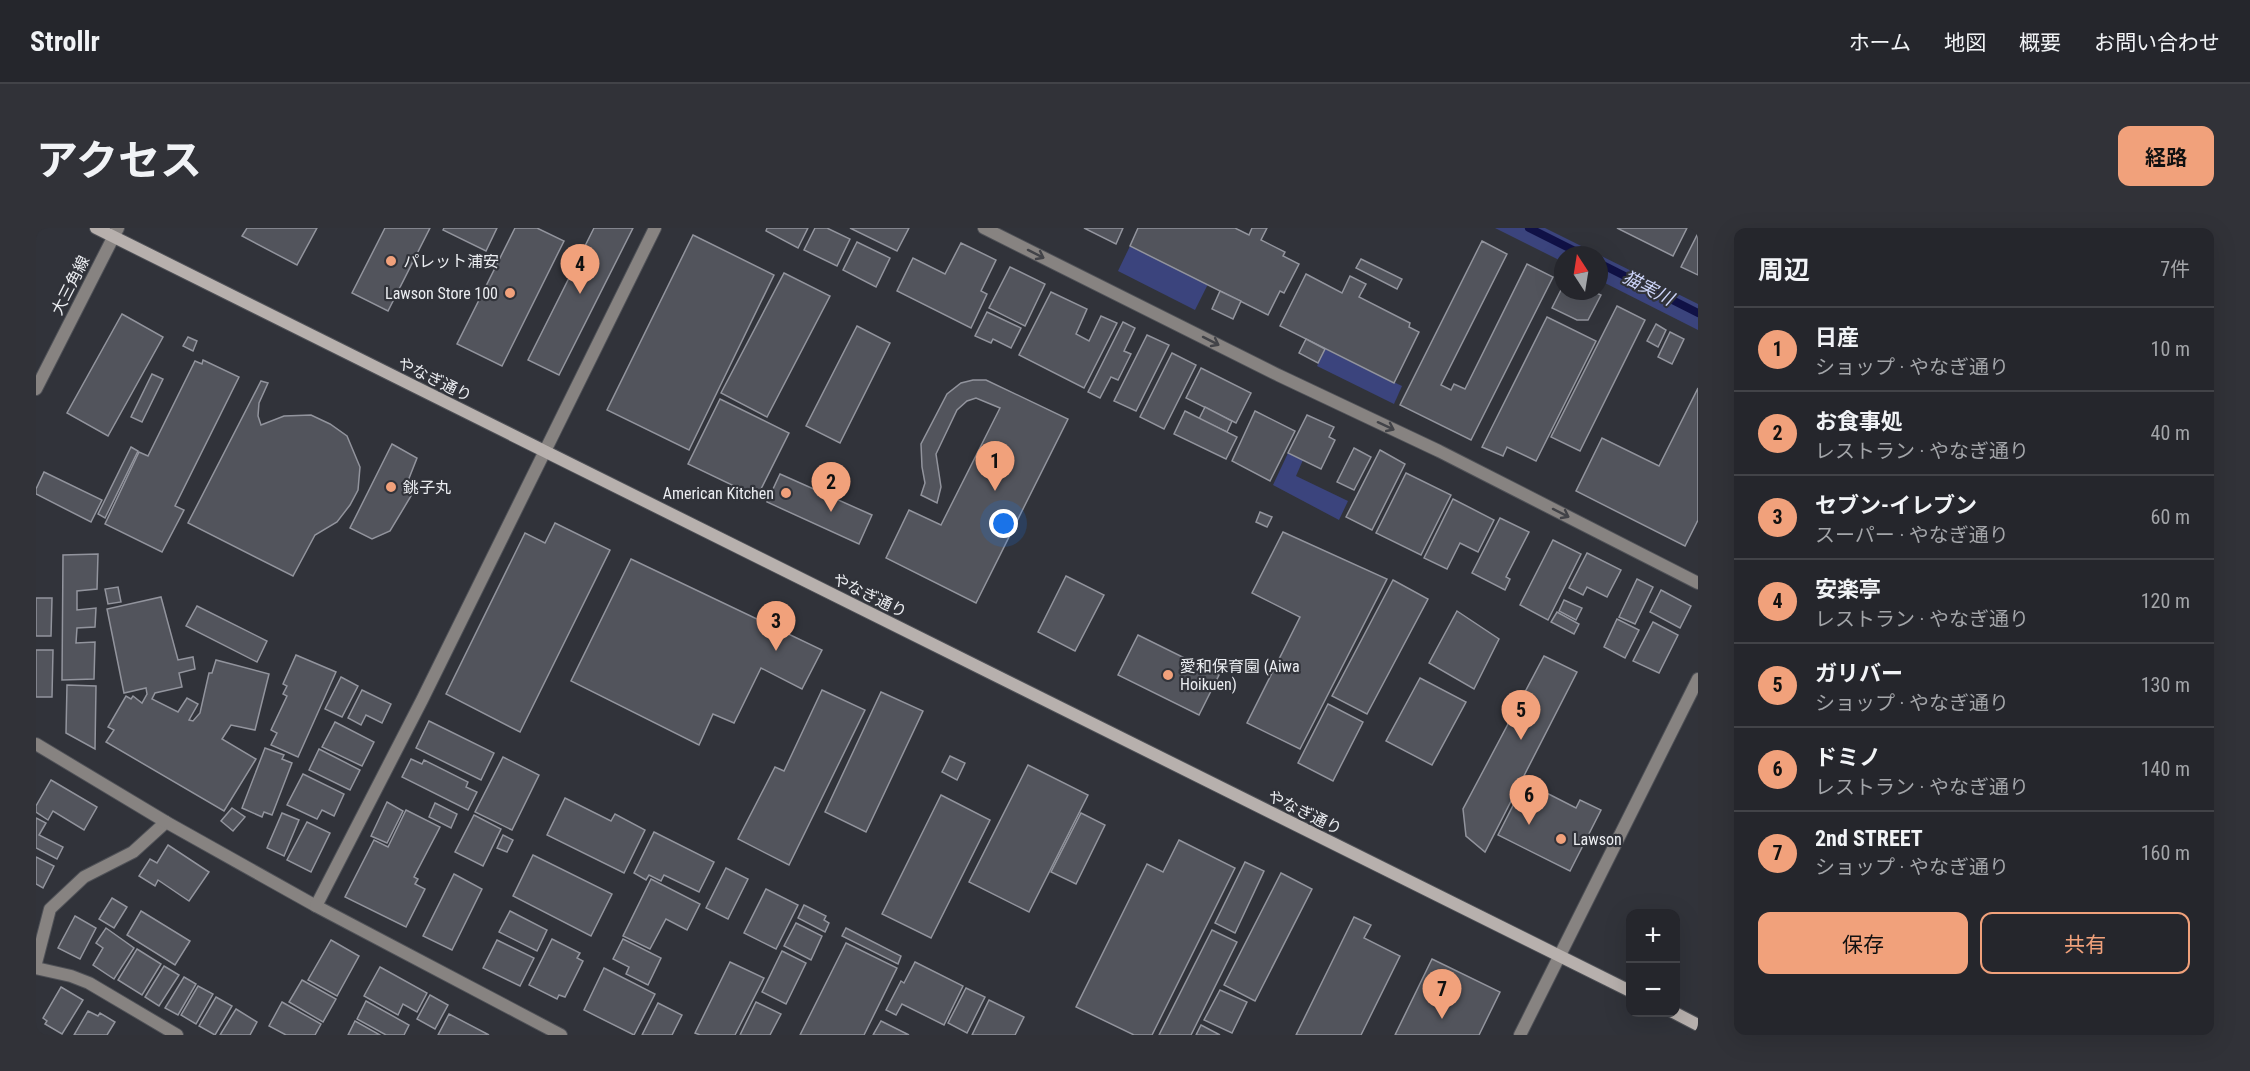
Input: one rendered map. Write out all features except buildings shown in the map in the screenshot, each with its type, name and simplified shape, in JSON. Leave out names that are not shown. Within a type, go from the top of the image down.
[{"type":"main road","name":"やなぎ通り","points":[[96,228],[116,232],[545,451],[1626,990]]},
{"type":"main road","points":[[1680,1016],[1698,1025]]},
{"type":"street","points":[[316,906],[422,700],[655,228]]},
{"type":"street","points":[[984,228],[1278,375],[1439,451],[1698,583]]},
{"type":"street","name":"大三角線","points":[[36,389],[116,232]]},
{"type":"street","points":[[1520,1035],[1698,679]]},
{"type":"street","points":[[36,744],[166,822],[316,906],[561,1035]]},
{"type":"street","points":[[36,963],[50,909],[84,878],[133,852],[166,822]]},
{"type":"street","points":[[36,968],[71,976],[89,983],[177,1035]]},
{"type":"shaded area","points":[[1495,228],[1545,228],[1581,246],[1554,246],[1554,258]]},
{"type":"shaded area","points":[[1130,246],[1208,284],[1195,310],[1118,271]]},
{"type":"shaded area","points":[[1608,259],[1698,304],[1698,330],[1608,285]]},
{"type":"shaded area","points":[[1325,349],[1402,386],[1394,404],[1317,366]]},
{"type":"shaded area","points":[[1288,453],[1303,460],[1296,476],[1348,501],[1339,520],[1273,485]]},
{"type":"waterway","name":"猫実川","points":[[1529,228],[1565,246]]},
{"type":"waterway","name":"猫実川","points":[[1608,268],[1698,313]]},
{"type":"place","name":"パレット浦安","points":[[391,261]]},
{"type":"place","name":"Lawson Store 100","points":[[510,293]]},
{"type":"place","name":"安楽亭","points":[[580,294]]},
{"type":"place","name":"銚子丸","points":[[391,487]]},
{"type":"place","name":"日産","points":[[995,491]]},
{"type":"place","name":"American Kitchen","points":[[786,493]]},
{"type":"place","name":"お食事処","points":[[831,512]]},
{"type":"place","name":"セブン-イレブン","points":[[776,651]]},
{"type":"place","name":"愛和保育園 (Aiwa Hoikuen)","points":[[1168,675]]},
{"type":"place","name":"ガリバー","points":[[1521,740]]},
{"type":"place","name":"ドミノ","points":[[1529,825]]},
{"type":"place","name":"Lawson","points":[[1561,839]]},
{"type":"place","name":"2nd STREET","points":[[1442,1019]]}]
